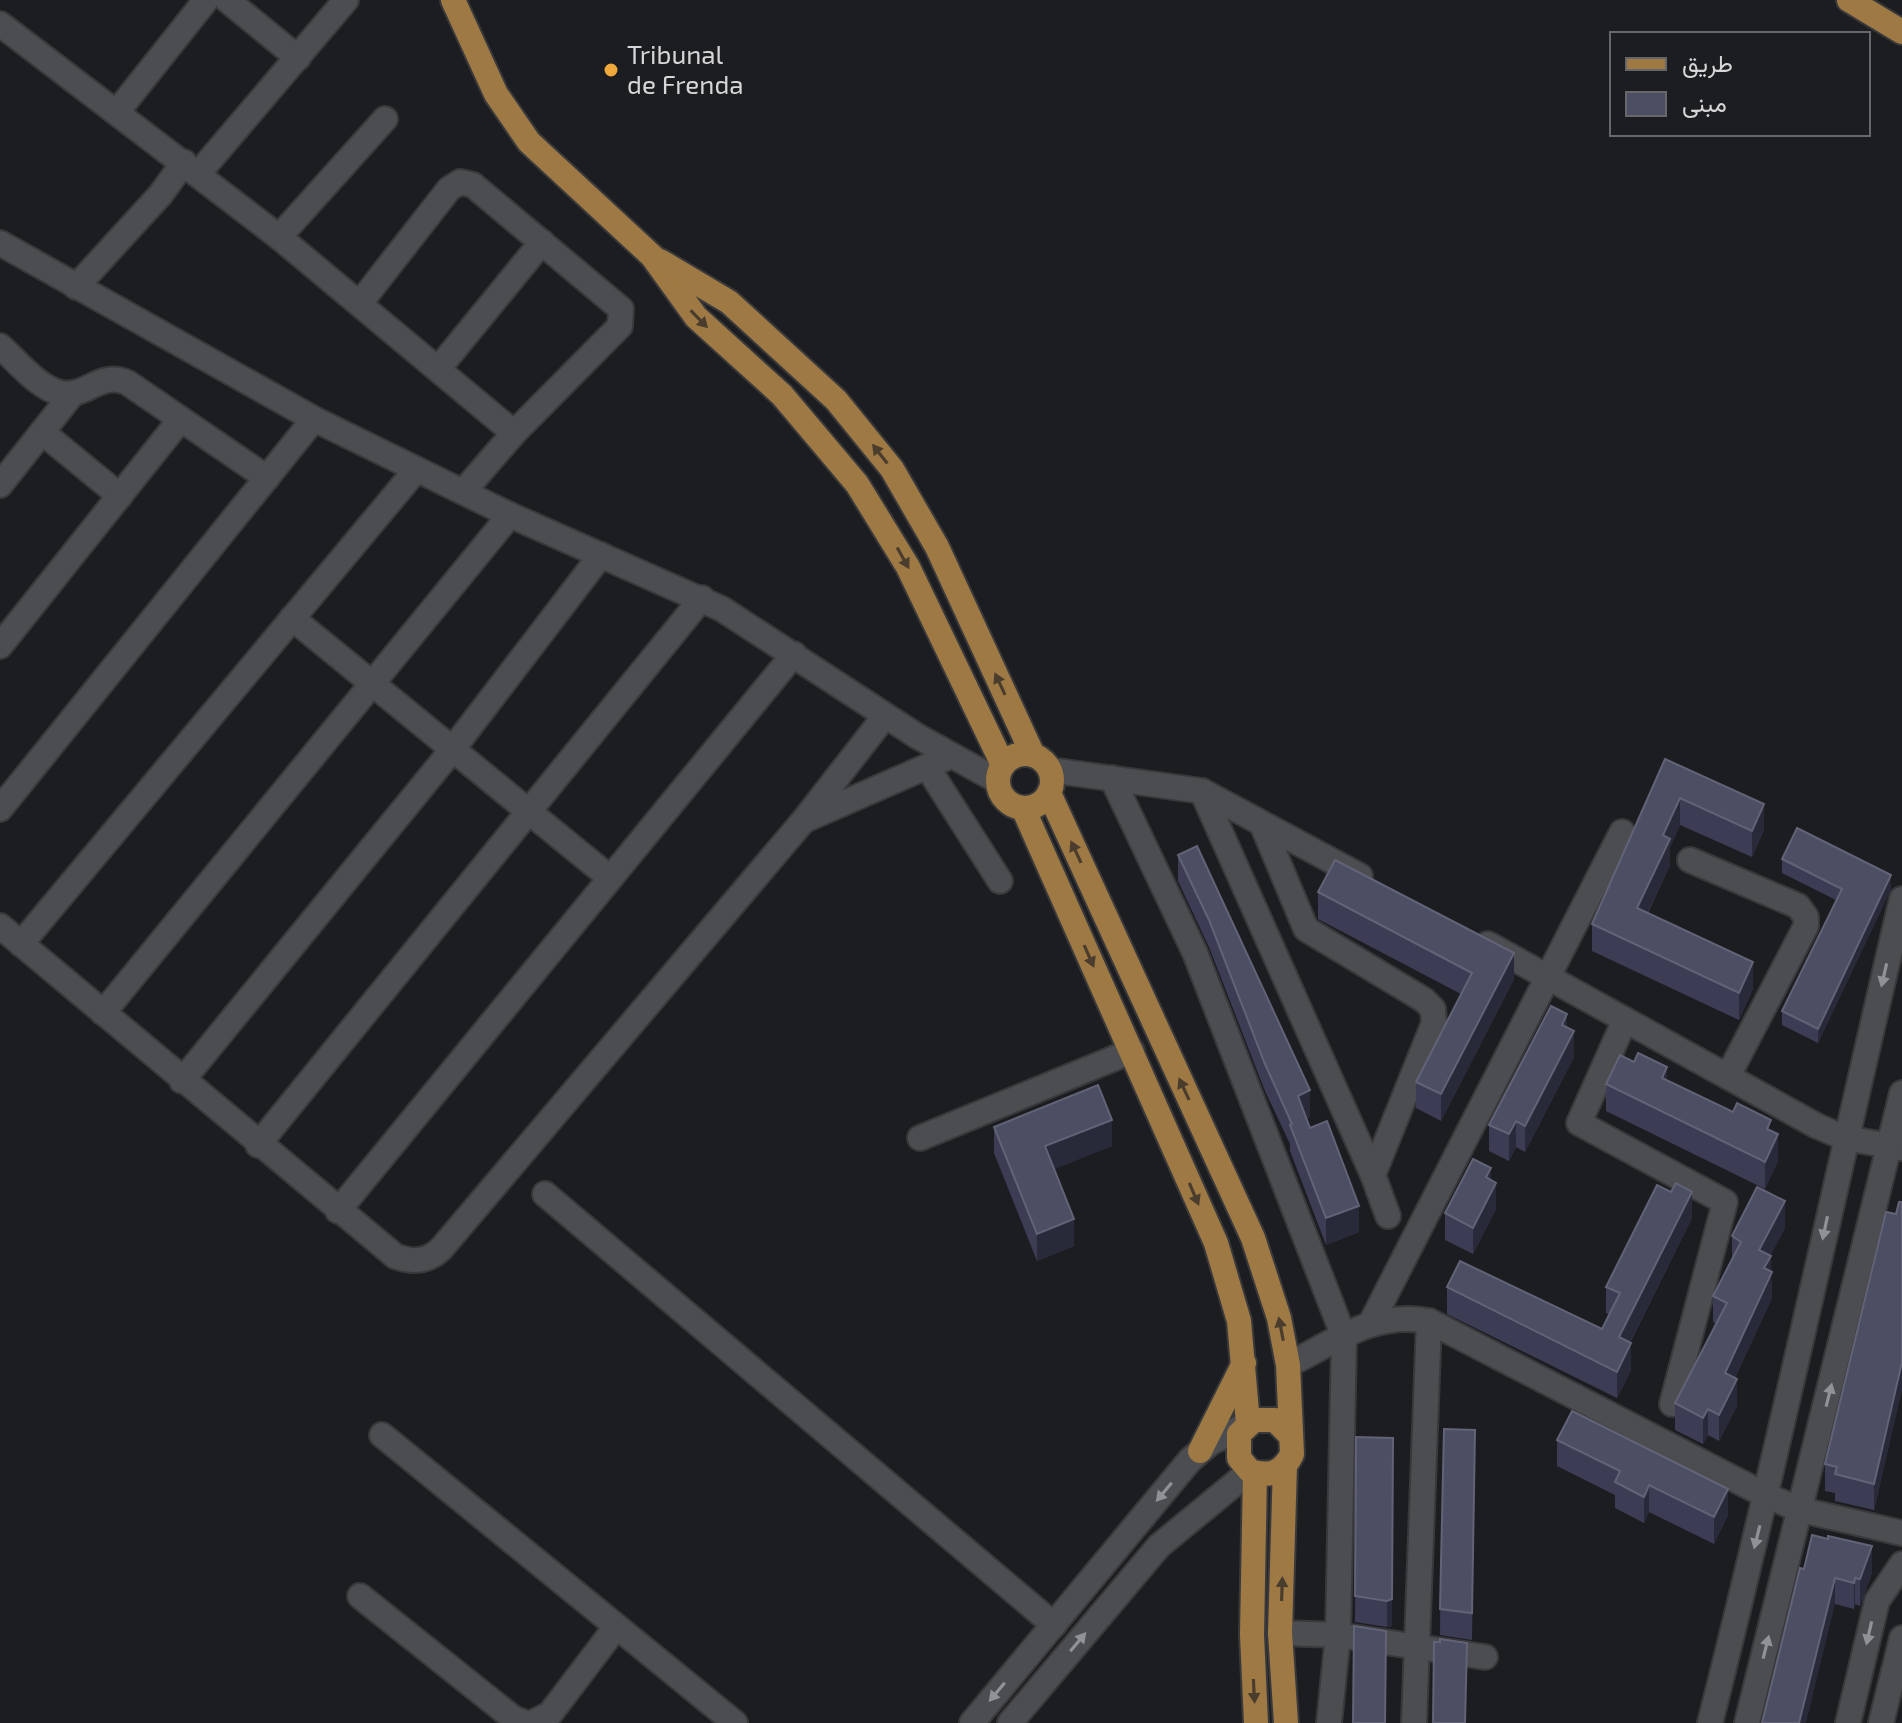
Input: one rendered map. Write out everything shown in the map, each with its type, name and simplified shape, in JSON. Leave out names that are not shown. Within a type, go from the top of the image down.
[{"type":"main road","points":[[453,0],[510,119],[529,142],[652,256],[696,317],[782,395],[857,484],[908,567],[1000,773],[1002,796],[1023,808],[1216,1243],[1239,1321],[1245,1361],[1246,1425],[1237,1450],[1253,1472],[1252,1635],[1256,1723]]},
{"type":"main road","points":[[1849,0],[1902,32]]},
{"type":"main road","points":[[652,256],[729,302],[836,400],[892,469],[937,547],[1044,773],[1253,1238],[1279,1318],[1288,1365],[1293,1447],[1285,1465],[1280,1633],[1286,1723]]},
{"type":"main road","points":[[1000,773],[1016,755],[1044,773]]},
{"type":"main road","points":[[1023,808],[1038,805],[1044,773]]},
{"type":"main road","points":[[1200,1451],[1245,1361]]},
{"type":"main road","points":[[1246,1425],[1261,1418],[1275,1420],[1290,1435]]},
{"type":"main road","points":[[1253,1472],[1271,1474],[1285,1465]]},
{"type":"street","points":[[117,112],[206,0]]},
{"type":"street","points":[[227,0],[298,58]]},
{"type":"street","points":[[76,287],[161,194],[191,168],[298,58],[346,0]]},
{"type":"street","points":[[0,24],[279,237],[514,433]]},
{"type":"street","points":[[279,237],[385,119]]},
{"type":"street","points":[[360,303],[449,189],[460,182],[473,185],[618,305],[622,320],[514,433],[463,492]]},
{"type":"street","points":[[439,368],[542,242]]},
{"type":"street","points":[[0,243],[314,419],[510,515],[702,598],[951,756],[1000,773]]},
{"type":"street","points":[[0,346],[52,390],[73,393]]},
{"type":"street","points":[[0,485],[73,393],[102,380],[116,379],[128,383],[267,478]]},
{"type":"street","points":[[0,809],[314,419]]},
{"type":"street","points":[[0,646],[180,420]]},
{"type":"street","points":[[42,432],[120,496]]},
{"type":"street","points":[[21,944],[416,470]]},
{"type":"street","points":[[103,1013],[510,515]]},
{"type":"street","points":[[182,1081],[452,750],[601,555]]},
{"type":"street","points":[[258,1145],[702,598]]},
{"type":"street","points":[[292,618],[609,877]]},
{"type":"street","points":[[338,1211],[794,654]]},
{"type":"street","points":[[0,926],[338,1211],[395,1256],[416,1261],[435,1255],[804,820],[885,716]]},
{"type":"street","points":[[804,820],[951,756]]},
{"type":"street","points":[[928,768],[1000,881]]},
{"type":"street","points":[[1044,773],[1112,778],[1202,791],[1385,890]]},
{"type":"street","points":[[1112,778],[1195,953],[1344,1337],[1338,1635],[1329,1723]]},
{"type":"street","points":[[1202,791],[1373,1175],[1388,1216]]},
{"type":"street","points":[[1262,824],[1306,929],[1424,1000],[1433,1009],[1434,1023],[1373,1175]]},
{"type":"street","points":[[1371,1323],[1622,832]]},
{"type":"street","points":[[1690,860],[1798,906],[1806,917],[1806,926],[1728,1076]]},
{"type":"street","points":[[1710,1723],[1767,1496],[1845,1138],[1902,899]]},
{"type":"street","points":[[1467,933],[1624,1022],[1845,1138],[1896,1146]]},
{"type":"street","points":[[1624,1022],[1579,1123],[1725,1202],[1672,1404]]},
{"type":"street","points":[[920,1138],[1132,1051]]},
{"type":"street","points":[[1747,1723],[1896,1146],[1902,1093]]},
{"type":"street","points":[[545,1194],[1054,1625]]},
{"type":"street","points":[[1288,1365],[1371,1323],[1401,1316],[1429,1321],[1767,1496],[1801,1510],[1902,1533]]},
{"type":"street","points":[[1414,1723],[1429,1321]]},
{"type":"street","points":[[972,1723],[1200,1451],[1246,1425]]},
{"type":"street","points":[[382,1435],[735,1723]]},
{"type":"street","points":[[1010,1723],[1159,1546],[1253,1472]]},
{"type":"street","points":[[1848,1723],[1877,1601],[1902,1564]]},
{"type":"street","points":[[360,1596],[513,1718],[529,1723],[550,1714],[616,1627]]},
{"type":"street","points":[[1280,1633],[1338,1635],[1485,1657]]},
{"type":"street","points":[[1881,1723],[1902,1638]]},
{"type":"building","points":[[1665,759],[1764,804],[1752,831],[1680,798],[1663,835],[1670,839],[1637,908],[1753,962],[1739,993],[1592,924]]},
{"type":"building","points":[[1797,828],[1891,875],[1818,1029],[1782,1011],[1842,889],[1782,859]]},
{"type":"building","points":[[1197,846],[1310,1090],[1298,1096],[1310,1128],[1327,1121],[1359,1206],[1326,1218],[1292,1124],[1209,920],[1178,855]]},
{"type":"building","points":[[1335,860],[1514,953],[1441,1094],[1416,1082],[1472,973],[1318,892]]},
{"type":"building","points":[[1551,1006],[1567,1014],[1562,1025],[1574,1031],[1525,1126],[1516,1121],[1509,1134],[1489,1125]]},
{"type":"building","points":[[1638,1053],[1667,1067],[1662,1078],[1733,1112],[1737,1103],[1771,1120],[1767,1129],[1778,1134],[1765,1162],[1606,1084],[1620,1055],[1634,1062]]},
{"type":"building","points":[[1098,1085],[1112,1120],[1045,1146],[1074,1219],[1037,1234],[994,1127]]},
{"type":"building","points":[[1473,1159],[1491,1168],[1486,1177],[1496,1183],[1473,1228],[1445,1213]]},
{"type":"building","points":[[1676,1183],[1692,1192],[1619,1337],[1631,1343],[1617,1372],[1447,1287],[1460,1261],[1602,1329],[1620,1293],[1606,1287],[1657,1185],[1671,1192]]},
{"type":"building","points":[[1757,1187],[1785,1201],[1759,1250],[1771,1256],[1764,1268],[1772,1272],[1725,1373],[1737,1379],[1719,1415],[1708,1409],[1703,1418],[1675,1403],[1727,1303],[1713,1296],[1741,1242],[1732,1236]]},
{"type":"building","points":[[1899,1202],[1902,1202],[1902,1362],[1874,1484],[1835,1474],[1837,1467],[1825,1464],[1886,1212],[1896,1214]]},
{"type":"building","points":[[1572,1411],[1728,1489],[1714,1517],[1649,1485],[1644,1497],[1615,1482],[1620,1471],[1557,1440]]},
{"type":"building","points":[[1444,1429],[1475,1430],[1472,1613],[1440,1609]]},
{"type":"building","points":[[1356,1437],[1393,1438],[1392,1599],[1387,1601],[1355,1596]]},
{"type":"building","points":[[1812,1535],[1872,1546],[1860,1579],[1855,1578],[1854,1583],[1835,1578],[1799,1723],[1762,1723],[1800,1568],[1804,1569]]},
{"type":"building","points":[[1354,1626],[1386,1631],[1385,1723],[1353,1723]]},
{"type":"building","points":[[1440,1639],[1467,1643],[1465,1723],[1433,1723],[1434,1642],[1440,1642]]},
{"type":"place","name":"Tribunal de Frenda","points":[[611,70]]}]
